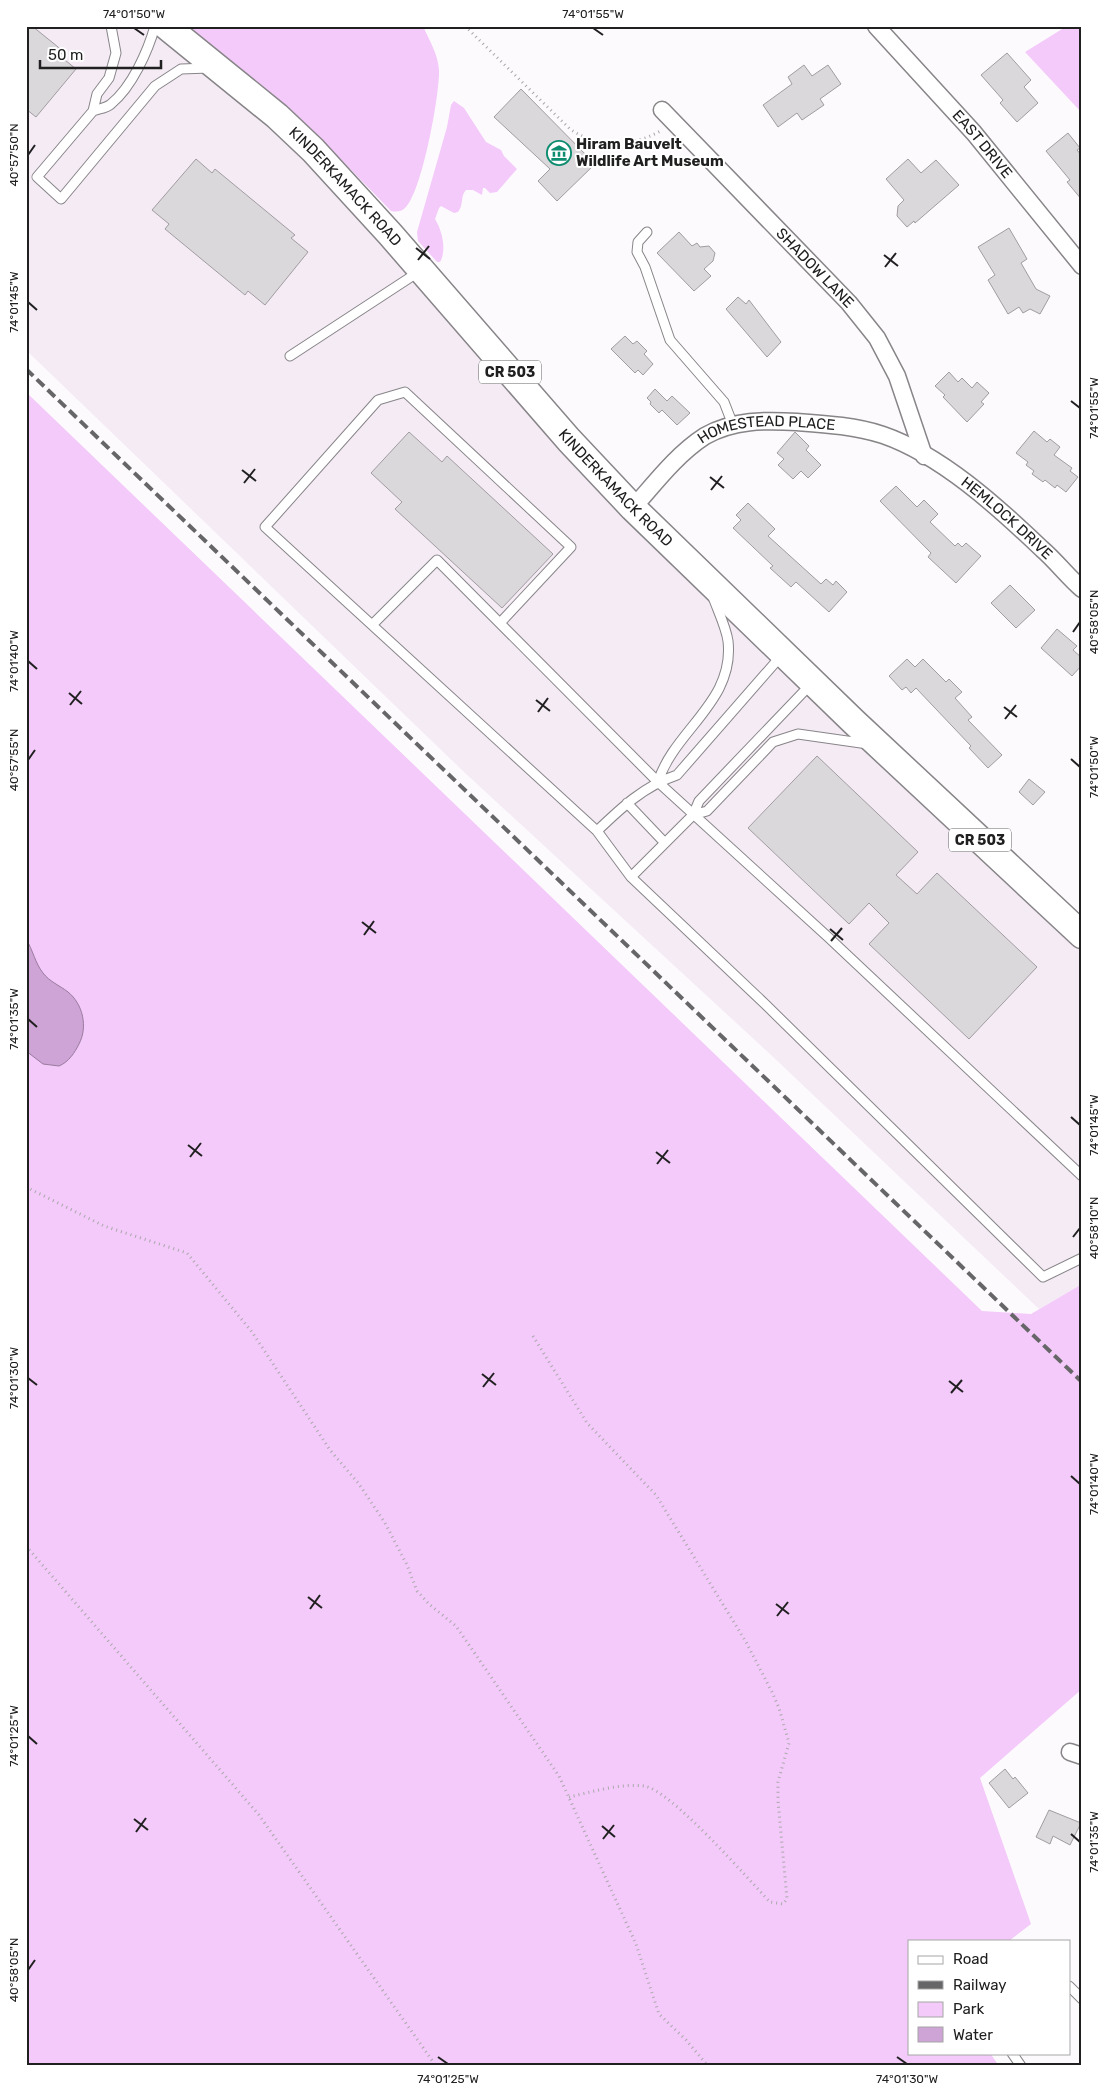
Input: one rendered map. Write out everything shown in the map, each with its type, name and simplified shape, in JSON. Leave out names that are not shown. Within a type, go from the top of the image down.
[{"type":"main road","name":"KINDERKAMACK ROAD","points":[[166,26],[277,116],[312,150],[421,270],[569,440],[633,508],[782,654],[1082,935]]},
{"type":"street","name":"EAST DRIVE","points":[[876,26],[974,134],[1082,266]]},
{"type":"street","name":"SHADOW LANE","points":[[667,116],[848,303],[877,338],[897,376],[924,456]]},
{"type":"street","name":"HOMESTEAD PLACE","points":[[633,508],[688,448],[707,435],[733,425],[771,420],[820,423],[883,436],[924,456]]},
{"type":"street","name":"HEMLOCK DRIVE","points":[[924,456],[956,476],[1007,516],[1082,589]]},
{"type":"lane","points":[[111,26],[116,53],[109,78],[97,94],[93,111],[38,177],[61,199],[155,86],[181,69],[216,68]]},
{"type":"lane","points":[[93,111],[110,105],[130,81],[149,49],[155,26]]},
{"type":"lane","points":[[647,232],[638,242],[637,252],[645,267],[670,340],[724,402],[733,425]]},
{"type":"lane","points":[[290,356],[421,270]]},
{"type":"lane","points":[[500,623],[571,547],[405,392],[378,400],[265,527],[597,832],[631,877],[765,1004],[1043,1277],[1082,1258]]},
{"type":"lane","points":[[372,625],[437,560],[658,782],[828,937],[1082,1176]]},
{"type":"lane","points":[[658,782],[663,764],[715,697],[727,673],[728,640],[708,582]]},
{"type":"lane","points":[[597,832],[627,803],[658,782],[676,775],[782,654]]},
{"type":"lane","points":[[631,877],[693,815],[699,801],[812,682]]},
{"type":"lane","points":[[693,815],[708,811],[773,742],[798,734],[879,745]]},
{"type":"lane","points":[[627,803],[665,843]]},
{"type":"lane","points":[[1070,1987],[1082,1999]]},
{"type":"lane","points":[[1013,2054],[1021,2066]]},
{"type":"path","points":[[464,26],[570,129],[584,138],[612,143],[636,140],[658,133],[667,116]]},
{"type":"path","points":[[26,1187],[104,1226],[187,1253],[252,1332],[330,1450],[380,1515],[407,1565],[417,1591],[430,1605],[456,1626],[559,1776],[636,1944],[659,2014],[686,2040],[708,2066]]},
{"type":"path","points":[[533,1336],[587,1424],[656,1495],[746,1642],[776,1700],[789,1743],[778,1782],[787,1898],[783,1904],[770,1902],[680,1810],[653,1789],[645,1786],[616,1787],[569,1797]]},
{"type":"path","points":[[26,1546],[259,1815],[436,2066]]},
{"type":"shaded area","points":[[26,26],[166,26],[239,84],[569,440],[1082,935],[1082,1284],[1039,1309],[770,1054],[464,772],[26,350]]},
{"type":"green space","points":[[187,26],[423,26],[437,58],[439,82],[429,142],[418,183],[405,208],[391,211],[324,142]]},
{"type":"green space","points":[[1067,26],[1082,26],[1082,113],[1025,52]]},
{"type":"green space","points":[[454,101],[464,108],[486,142],[501,150],[504,156],[517,169],[497,192],[490,193],[483,188],[482,195],[473,190],[466,190],[458,212],[454,213],[441,206],[439,208],[435,219],[442,234],[443,252],[440,262],[437,262],[418,241],[417,232],[447,127],[451,105]]},
{"type":"green space","points":[[26,392],[982,1311],[1031,1314],[1082,1284],[1082,1689],[980,1778],[1031,1924],[1010,1940],[908,1940],[908,2054],[991,2054],[999,2066],[26,2066]]},
{"type":"water","points":[[26,939],[43,973],[73,997],[83,1016],[82,1037],[79,1044],[69,1059],[59,1066],[43,1064],[26,1051]]},
{"type":"building","points":[[26,26],[32,26],[63,51],[60,56],[76,69],[36,117],[26,109]]},
{"type":"building","points":[[1007,53],[1031,80],[1024,87],[1038,103],[1017,122],[1000,103],[1003,100],[981,75]]},
{"type":"building","points":[[804,65],[812,76],[828,65],[841,84],[820,99],[824,105],[802,120],[797,113],[778,127],[763,105],[792,84],[788,77]]},
{"type":"building","name":"Hiram Bauvelt Wildlife Art Museum","points":[[521,89],[595,164],[557,201],[538,181],[550,169],[494,117]]},
{"type":"building","points":[[1068,133],[1080,148],[1077,150],[1082,156],[1082,200],[1067,182],[1070,180],[1046,151]]},
{"type":"building","points":[[196,159],[212,173],[215,169],[295,235],[291,238],[308,252],[265,305],[248,291],[245,295],[165,229],[169,224],[152,210]]},
{"type":"building","points":[[908,159],[921,173],[936,160],[959,185],[915,223],[914,221],[907,227],[897,216],[898,206],[904,200],[886,179]]},
{"type":"building","points":[[1009,228],[1027,259],[1021,263],[1036,289],[1050,296],[1040,314],[1030,309],[1023,313],[1019,307],[1008,314],[988,280],[995,275],[978,247]]},
{"type":"building","points":[[679,232],[692,246],[697,243],[700,247],[709,246],[715,253],[713,261],[704,269],[711,276],[694,291],[657,253]]},
{"type":"building","points":[[738,297],[746,304],[749,300],[781,342],[767,357],[726,309]]},
{"type":"building","points":[[625,336],[633,344],[637,341],[647,351],[644,354],[653,364],[643,375],[638,370],[635,373],[611,349]]},
{"type":"building","points":[[949,372],[958,382],[962,378],[972,388],[977,382],[989,393],[981,402],[984,404],[967,422],[935,386]]},
{"type":"building","points":[[655,389],[667,401],[672,396],[690,413],[677,425],[662,410],[659,413],[647,398]]},
{"type":"building","points":[[1034,431],[1047,442],[1050,439],[1060,447],[1054,455],[1072,468],[1070,471],[1078,477],[1066,492],[1057,485],[1055,488],[1045,480],[1043,482],[1032,474],[1034,471],[1026,465],[1028,462],[1016,453]]},
{"type":"building","points":[[409,432],[442,462],[447,456],[553,554],[502,608],[395,509],[402,502],[371,473]]},
{"type":"building","points":[[795,432],[809,446],[806,450],[821,465],[808,478],[801,471],[793,479],[778,465],[784,459],[777,453]]},
{"type":"building","points":[[896,486],[917,507],[924,500],[938,514],[930,522],[955,546],[958,543],[962,547],[966,543],[981,556],[956,583],[928,557],[931,553],[880,501]]},
{"type":"building","points":[[748,503],[775,529],[768,536],[821,584],[826,579],[833,585],[836,581],[847,592],[829,612],[796,582],[791,587],[770,568],[773,566],[733,528],[741,520],[736,515]]},
{"type":"building","points":[[1010,585],[1035,610],[1016,628],[991,603]]},
{"type":"building","points":[[1057,629],[1077,646],[1073,650],[1082,658],[1082,665],[1072,676],[1041,648]]},
{"type":"building","points":[[907,659],[915,667],[923,659],[946,682],[949,679],[962,692],[955,698],[972,717],[968,720],[1002,755],[988,768],[969,748],[971,746],[916,688],[911,693],[906,687],[902,690],[889,676]]},
{"type":"building","points":[[817,756],[918,852],[896,875],[917,894],[937,873],[1037,967],[969,1039],[869,944],[889,923],[869,903],[849,924],[748,828]]},
{"type":"building","points":[[1029,779],[1045,792],[1033,805],[1019,792]]},
{"type":"building","points":[[1005,1769],[1013,1779],[1015,1777],[1028,1793],[1009,1808],[989,1783]]},
{"type":"building","points":[[1049,1810],[1081,1823],[1070,1845],[1053,1836],[1050,1844],[1036,1837]]},
{"type":"railway","points":[[26,369],[1082,1382]]},
{"type":"place","name":"Hiram Bauvelt Wildlife Art Museum","points":[[559,153]]}]
